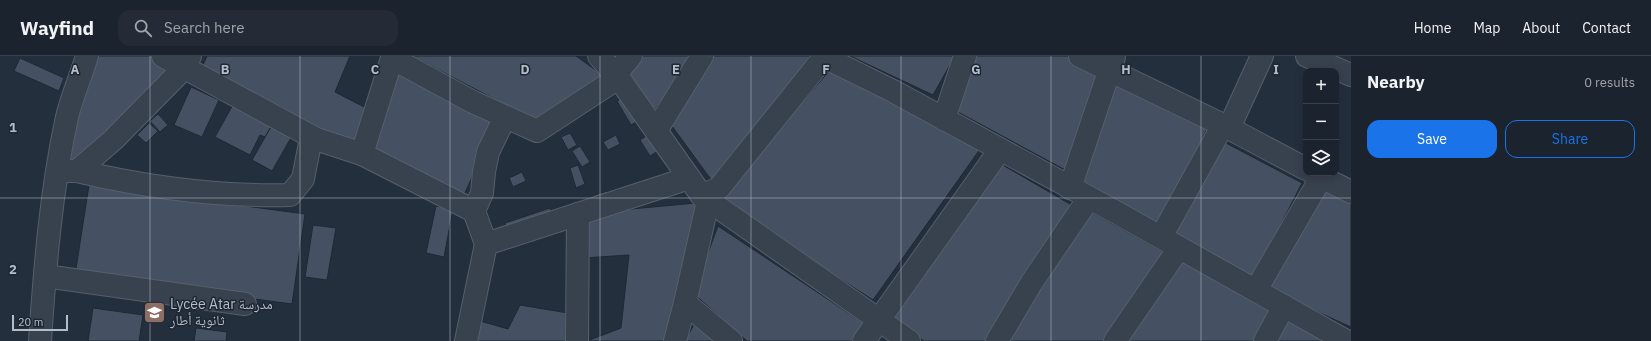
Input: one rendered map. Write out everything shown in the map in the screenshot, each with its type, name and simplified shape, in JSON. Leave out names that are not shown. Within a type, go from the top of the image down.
[{"type":"street","points":[[40,341],[45,276],[67,171],[68,115],[87,56]]},
{"type":"street","points":[[163,56],[187,62],[316,139],[362,154],[474,211],[486,244],[466,341]]},
{"type":"street","points":[[599,56],[616,76],[705,198],[909,341]]},
{"type":"street","points":[[362,154],[390,57],[473,102],[537,131],[552,123],[616,76],[632,56]]},
{"type":"street","points":[[656,131],[702,56]]},
{"type":"street","points":[[944,119],[965,56]]},
{"type":"street","points":[[1080,56],[1112,63],[1303,168]]},
{"type":"street","points":[[1115,341],[1170,243],[1226,126],[1262,56]]},
{"type":"street","points":[[1307,56],[1351,75]]},
{"type":"street","points":[[675,341],[685,303],[705,198],[719,188],[824,57],[894,91],[1346,341]]},
{"type":"street","points":[[67,171],[113,140],[187,62]]},
{"type":"street","points":[[1070,188],[1112,63]]},
{"type":"street","points":[[474,211],[482,193],[488,152],[505,117]]},
{"type":"street","points":[[67,171],[122,182],[184,189],[253,196],[290,195],[303,179],[310,143],[316,139]]},
{"type":"street","points":[[864,341],[1000,150]]},
{"type":"street","points":[[1256,290],[1312,176]]},
{"type":"street","points":[[1319,176],[1351,192]]},
{"type":"street","points":[[486,244],[689,178]]},
{"type":"street","points":[[998,341],[1032,282],[1089,198]]},
{"type":"street","points":[[577,341],[578,214]]},
{"type":"street","points":[[45,276],[245,304]]},
{"type":"street","points":[[685,303],[731,341]]},
{"type":"street","points":[[1265,341],[1284,306]]},
{"type":"building","points":[[95,56],[153,56],[171,66],[80,163],[65,159]]},
{"type":"building","points":[[207,56],[350,56],[335,92],[370,110],[357,146],[199,74]]},
{"type":"building","points":[[412,56],[576,56],[607,78],[540,123]]},
{"type":"building","points":[[638,56],[693,56],[654,111],[627,70]]},
{"type":"building","points":[[708,56],[810,56],[715,185],[669,122]]},
{"type":"building","points":[[850,56],[955,56],[933,95]]},
{"type":"building","points":[[974,56],[1076,56],[1103,68],[1069,172],[956,111]]},
{"type":"building","points":[[20,58],[64,78],[59,91],[14,71]]},
{"type":"building","points":[[835,64],[983,145],[873,300],[719,200]]},
{"type":"building","points":[[395,67],[495,124],[476,153],[479,162],[463,197],[368,150]]},
{"type":"building","points":[[1118,81],[1209,124],[1162,227],[1076,183]]},
{"type":"building","points":[[191,87],[219,100],[202,137],[174,125]]},
{"type":"building","points":[[624,97],[638,121],[631,125],[617,101]]},
{"type":"building","points":[[235,101],[272,125],[265,137],[260,135],[250,155],[215,137]]},
{"type":"building","points":[[158,114],[168,125],[160,132],[150,121]]},
{"type":"building","points":[[149,123],[158,131],[146,143],[137,135]]},
{"type":"building","points":[[272,125],[292,136],[272,171],[252,160]]},
{"type":"building","points":[[570,133],[577,145],[568,150],[561,137]]},
{"type":"building","points":[[616,135],[620,144],[608,150],[603,142]]},
{"type":"building","points":[[648,135],[658,151],[650,156],[640,140]]},
{"type":"building","points":[[1224,142],[1302,183],[1251,283],[1167,231]]},
{"type":"building","points":[[580,146],[590,162],[582,167],[572,151]]},
{"type":"building","points":[[1001,164],[1075,207],[987,341],[924,341],[893,320]]},
{"type":"building","points":[[578,165],[585,184],[576,188],[570,168]]},
{"type":"building","points":[[522,172],[526,181],[513,187],[509,178]]},
{"type":"building","points":[[1320,184],[1351,200],[1351,327],[1260,286]]},
{"type":"building","points":[[89,185],[305,214],[292,304],[75,275]]},
{"type":"building","points":[[608,191],[610,200],[597,204],[594,195]]},
{"type":"building","points":[[696,203],[680,306],[671,341],[587,341],[621,328],[629,255],[583,258],[586,217],[610,211]]},
{"type":"building","points":[[436,206],[453,209],[444,257],[426,253]]},
{"type":"building","points":[[550,208],[553,219],[508,233],[505,223]]},
{"type":"building","points":[[1086,209],[1167,254],[1109,341],[1006,341]]},
{"type":"building","points":[[313,225],[336,228],[327,280],[305,277]]},
{"type":"building","points":[[718,226],[865,324],[853,341],[747,341],[693,293]]},
{"type":"building","points":[[1180,257],[1269,310],[1254,341],[1123,341]]},
{"type":"building","points":[[520,305],[580,315],[583,341],[470,341],[473,319],[508,329]]},
{"type":"building","points":[[93,308],[143,315],[139,341],[88,341]]},
{"type":"building","points":[[1282,317],[1333,341],[1271,341]]},
{"type":"building","points":[[696,321],[718,341],[685,341]]},
{"type":"building","points":[[196,328],[227,332],[226,341],[194,341]]},
{"type":"place","name":"Lycée Atar مدرسة ثانوية أطار","points":[[155,312]]}]
